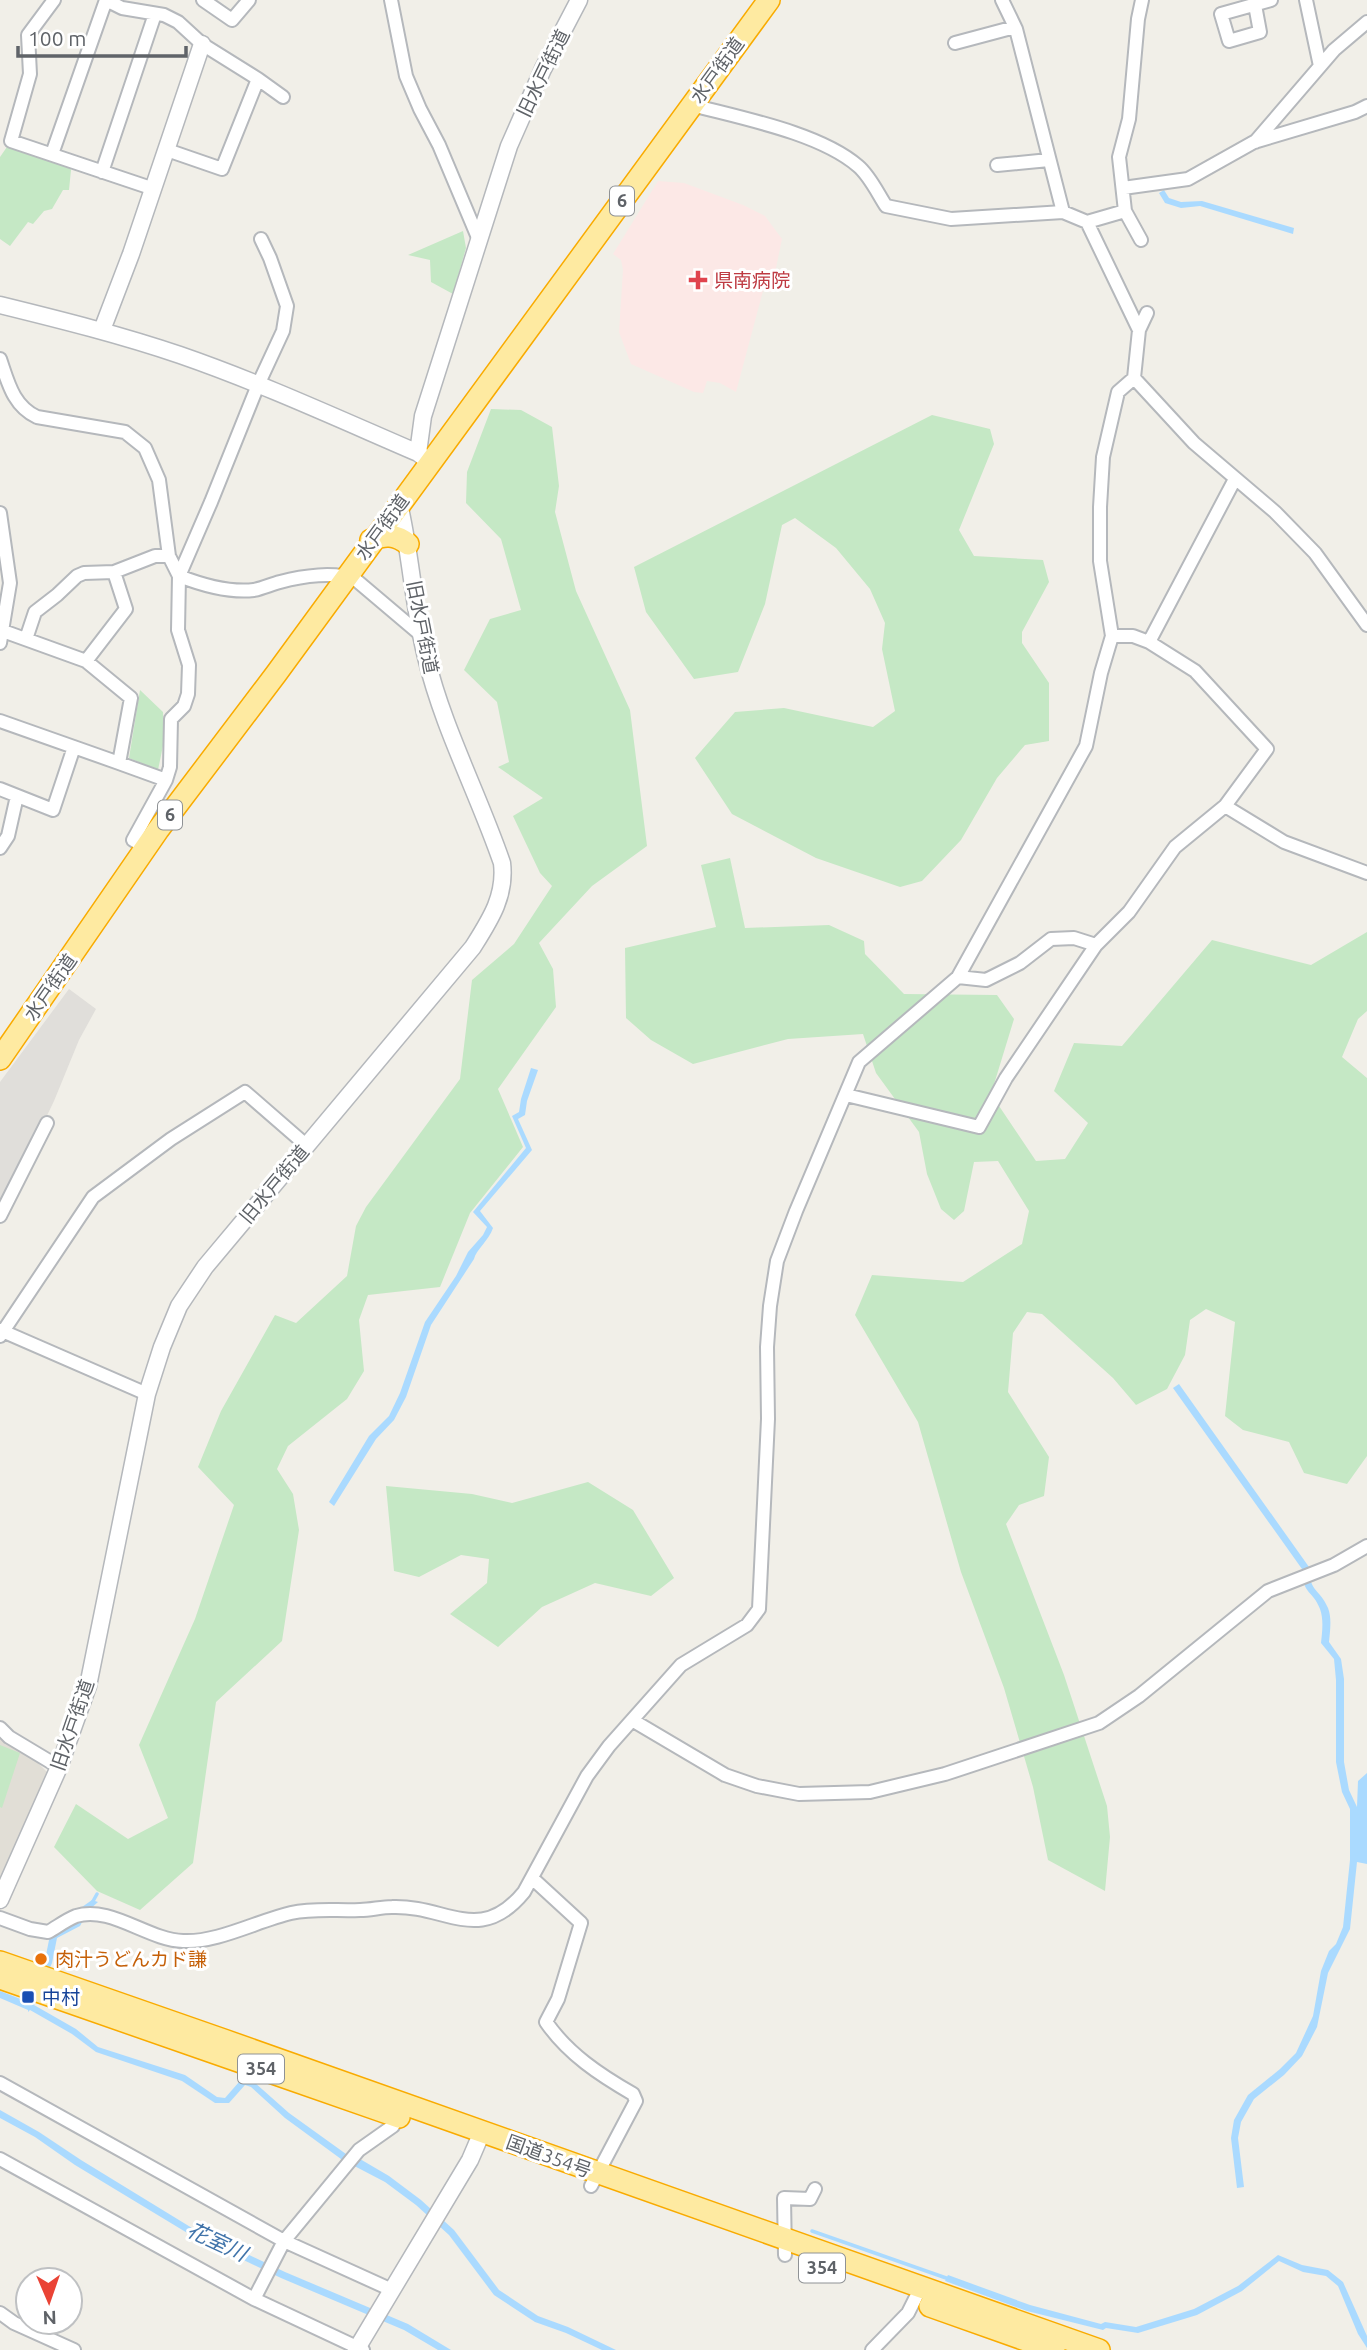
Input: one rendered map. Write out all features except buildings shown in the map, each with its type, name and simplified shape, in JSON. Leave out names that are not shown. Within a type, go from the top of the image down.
[{"type":"highway","name":"水戸街道","points":[[0,1059],[146,848],[398,504],[424,458],[769,0]]},
{"type":"highway","points":[[371,540],[388,535],[396,536],[408,544]]},
{"type":"highway","name":"国道354号","points":[[0,1962],[595,2180],[918,2294],[1099,2350]]},
{"type":"highway","name":"国道354号","points":[[0,1978],[400,2110]]},
{"type":"highway","name":"国道354号","points":[[918,2294],[1054,2350]]},
{"type":"street","points":[[54,0],[28,36],[30,74],[11,141],[154,189]]},
{"type":"street","points":[[52,154],[106,0],[122,8],[164,15],[178,22],[202,44],[283,97]]},
{"type":"street","points":[[203,0],[232,20],[248,0]]},
{"type":"street","points":[[391,0],[406,76],[479,240]]},
{"type":"street","name":"旧水戸街道","points":[[424,458],[423,416],[509,146],[543,69],[579,0]]},
{"type":"street","points":[[1002,0],[1015,27],[1063,212]]},
{"type":"street","points":[[1141,240],[1125,211],[1119,158],[1129,119],[1142,0]]},
{"type":"street","points":[[1255,5],[1270,0]]},
{"type":"street","points":[[1307,0],[1320,66]]},
{"type":"street","points":[[102,172],[155,14]]},
{"type":"street","points":[[1254,142],[1334,50],[1367,22]]},
{"type":"street","points":[[955,43],[1015,27]]},
{"type":"street","points":[[102,330],[154,189],[202,44]]},
{"type":"street","points":[[167,150],[222,169],[258,79]]},
{"type":"street","points":[[692,105],[781,128],[832,150],[859,167],[886,206],[951,219],[1063,212],[1087,222],[1125,211]]},
{"type":"street","points":[[1123,188],[1188,178],[1254,142],[1367,106]]},
{"type":"street","points":[[997,165],[1049,160]]},
{"type":"street","points":[[1087,222],[1139,330]]},
{"type":"street","points":[[146,848],[133,840],[166,780],[172,757],[172,719],[184,706],[188,694],[189,665],[178,630],[179,576],[258,384],[283,331],[287,306],[261,239]]},
{"type":"street","points":[[0,305],[102,330],[183,356],[258,384],[424,458]]},
{"type":"street","points":[[0,1918],[48,1932],[74,1917],[102,1915],[156,1936],[182,1941],[211,1937],[306,1910],[404,1907],[478,1921],[488,1920],[512,1906],[532,1878],[587,1776],[609,1746],[681,1665],[747,1625],[759,1609],[768,1419],[766,1347],[769,1306],[777,1261],[859,1062],[958,977],[1086,746],[1101,673],[1112,636],[1100,561],[1103,457],[1118,392],[1135,378],[1139,330],[1147,313]]},
{"type":"street","points":[[0,359],[16,400],[25,411],[37,417],[125,432],[145,448],[159,480],[169,556],[179,576],[199,584],[230,590],[255,590],[292,579],[346,576],[356,580],[421,635]]},
{"type":"street","points":[[1135,378],[1194,443],[1275,512],[1315,553],[1367,625]]},
{"type":"street","points":[[1149,642],[1236,479]]},
{"type":"street","name":"旧水戸街道","points":[[0,1899],[59,1767],[88,1686],[147,1394],[179,1306],[205,1267],[473,947],[501,896],[502,863],[447,724],[426,658],[408,544],[398,504]]},
{"type":"street","points":[[0,513],[10,583],[2,637],[26,639],[86,661],[131,698],[119,763]]},
{"type":"street","points":[[26,639],[35,612],[77,576],[84,573],[114,572],[155,556],[169,556]]},
{"type":"street","points":[[86,661],[126,609],[114,572]]},
{"type":"street","points":[[846,1096],[979,1127],[1006,1078],[1096,945],[1129,912],[1175,847],[1226,806],[1266,750],[1195,671],[1149,642],[1133,636],[1112,636]]},
{"type":"street","points":[[0,722],[166,780]]},
{"type":"street","points":[[0,789],[53,810],[74,747]]},
{"type":"street","points":[[0,848],[8,836],[17,796]]},
{"type":"street","points":[[1226,806],[1284,842],[1367,873]]},
{"type":"street","points":[[958,977],[986,980],[1020,963],[1051,939],[1074,938],[1096,945]]},
{"type":"street","points":[[147,1394],[1,1333],[93,1197],[171,1139],[245,1092],[306,1145]]},
{"type":"street","points":[[0,1216],[47,1123]]},
{"type":"street","points":[[632,1720],[725,1775],[757,1786],[799,1794],[870,1792],[1001,1757],[1099,1723],[1139,1696],[1268,1591],[1334,1564],[1367,1546]]},
{"type":"street","points":[[0,1728],[9,1737],[59,1767]]},
{"type":"street","points":[[532,1878],[581,1923],[558,1999],[546,2022],[559,2041],[580,2059],[634,2094],[635,2101],[595,2180]]},
{"type":"street","points":[[0,2083],[283,2243],[390,2293]]},
{"type":"street","points":[[256,2296],[283,2243],[359,2150],[393,2126],[400,2110]]},
{"type":"street","points":[[0,2159],[359,2348],[480,2139]]},
{"type":"street","points":[[785,2247],[784,2198],[810,2199],[815,2189]]},
{"type":"street","points":[[872,2350],[908,2313],[918,2294]]},
{"type":"street","points":[[0,2313],[14,2323],[74,2350]]},
{"type":"shaded area","name":"県南病院","points":[[658,181],[684,183],[743,205],[765,216],[782,239],[771,292],[763,291],[736,392],[720,383],[707,381],[703,393],[694,392],[631,364],[619,332],[623,270],[621,260],[613,254]]},
{"type":"shaded area","points":[[69,989],[96,1009],[79,1040],[54,1101],[0,1213],[0,1082]]},
{"type":"shaded area","points":[[0,1735],[33,1758],[48,1773],[0,1882]]},
{"type":"green space","points":[[9,144],[67,162],[71,170],[69,190],[63,190],[52,209],[44,211],[33,224],[28,222],[10,246],[0,239],[0,157]]},
{"type":"green space","points":[[463,231],[466,248],[453,294],[431,282],[430,260],[408,255]]},
{"type":"green space","points":[[491,409],[521,410],[552,427],[559,486],[555,512],[576,591],[630,710],[647,846],[592,886],[539,943],[553,969],[556,1007],[498,1089],[523,1147],[470,1213],[440,1287],[368,1295],[359,1320],[364,1371],[347,1399],[288,1446],[277,1469],[293,1494],[299,1530],[282,1641],[216,1702],[193,1863],[140,1910],[97,1891],[54,1847],[76,1804],[128,1839],[168,1818],[139,1745],[195,1619],[234,1505],[198,1467],[221,1411],[275,1315],[296,1323],[347,1276],[356,1226],[366,1207],[460,1079],[472,980],[514,944],[552,886],[540,873],[513,816],[543,798],[498,767],[509,762],[497,702],[464,670],[490,619],[521,610],[501,539],[466,503],[467,472]]},
{"type":"green space","points":[[932,415],[990,429],[994,444],[959,530],[974,556],[1043,560],[1049,582],[1022,632],[1022,643],[1049,683],[1049,741],[1025,745],[997,778],[961,840],[922,881],[900,887],[816,858],[732,814],[695,758],[735,712],[784,708],[873,727],[895,711],[882,649],[885,623],[870,589],[836,548],[795,518],[782,525],[765,604],[738,672],[694,679],[646,612],[634,567]]},
{"type":"green space","points":[[140,690],[163,712],[164,741],[158,770],[129,758]]},
{"type":"green space","points":[[730,858],[745,928],[829,925],[864,941],[865,954],[904,994],[997,995],[1014,1019],[991,1094],[1036,1161],[1065,1159],[1088,1123],[1054,1091],[1074,1043],[1122,1046],[1212,940],[1311,965],[1367,932],[1367,1011],[1358,1019],[1342,1057],[1367,1078],[1367,1456],[1347,1484],[1304,1473],[1289,1442],[1243,1430],[1225,1416],[1235,1322],[1206,1309],[1190,1320],[1185,1355],[1167,1389],[1136,1405],[1113,1378],[1042,1314],[1027,1312],[1013,1333],[1008,1392],[1049,1457],[1044,1496],[1019,1505],[1006,1524],[1064,1675],[1107,1806],[1110,1837],[1105,1891],[1048,1860],[1033,1787],[1004,1688],[961,1572],[918,1422],[855,1315],[872,1275],[963,1282],[1022,1244],[1029,1211],[998,1161],[974,1162],[964,1211],[954,1220],[941,1209],[927,1174],[919,1132],[876,1073],[863,1034],[788,1039],[693,1064],[651,1040],[626,1018],[625,948],[716,927],[701,865]]},
{"type":"green space","points":[[588,1482],[633,1510],[674,1578],[651,1596],[595,1583],[542,1607],[498,1647],[450,1614],[487,1583],[489,1559],[461,1555],[419,1577],[394,1571],[386,1486],[472,1494],[512,1503]]},
{"type":"green space","points":[[0,1745],[20,1753],[2,1808],[0,1807]]},
{"type":"water","points":[[1164,190],[1169,198],[1181,202],[1202,201],[1294,228],[1293,234],[1200,206],[1181,208],[1165,203],[1159,193]]},
{"type":"water","points":[[531,1068],[538,1070],[525,1115],[518,1119],[532,1150],[480,1211],[493,1228],[431,1325],[406,1397],[394,1420],[376,1439],[334,1506],[329,1502],[369,1436],[389,1416],[425,1322],[456,1276],[468,1252],[487,1227],[473,1212],[526,1148],[512,1116],[519,1112]]},
{"type":"water","points":[[1179,1384],[1309,1567],[1313,1586],[1329,1612],[1329,1642],[1341,1659],[1344,1679],[1344,1762],[1349,1790],[1357,1807],[1358,1781],[1367,1773],[1367,1864],[1357,1862],[1350,1929],[1328,1973],[1317,2027],[1302,2056],[1284,2075],[1254,2099],[1241,2122],[1238,2138],[1244,2187],[1237,2188],[1231,2138],[1234,2120],[1248,2095],[1296,2053],[1313,2016],[1321,1971],[1343,1927],[1350,1860],[1350,1809],[1342,1792],[1336,1762],[1334,1659],[1321,1643],[1320,1609],[1306,1589],[1302,1569],[1173,1388]]},
{"type":"water","points":[[92,1900],[98,1902],[88,1911],[80,1926],[57,1938],[52,1963],[34,2005],[76,2029],[98,2047],[185,2075],[217,2097],[225,2098],[239,2082],[247,2079],[254,2082],[289,2113],[346,2154],[389,2176],[421,2200],[454,2230],[499,2290],[538,2316],[616,2350],[602,2350],[535,2322],[494,2295],[449,2235],[416,2205],[385,2182],[341,2159],[285,2118],[251,2087],[245,2085],[229,2103],[215,2103],[182,2081],[96,2052],[72,2034],[30,2010],[28,2012],[0,1998],[0,1991],[31,2003],[50,1935],[76,1920],[82,1907]]},
{"type":"water","name":"花室川","points":[[0,2110],[192,2228],[285,2272],[408,2324],[451,2350],[438,2350],[404,2330],[281,2278],[189,2234],[75,2165],[35,2137],[0,2118]]},
{"type":"water","points":[[1278,2255],[1302,2265],[1328,2270],[1343,2282],[1367,2336],[1367,2348],[1358,2334],[1338,2286],[1326,2276],[1303,2272],[1279,2261],[1242,2291],[1197,2315],[1138,2333],[1106,2328],[1103,2330],[1027,2311],[945,2281],[948,2275],[1030,2305],[1101,2324],[1105,2322],[1136,2327],[1194,2309],[1238,2286]]},
{"type":"waterway","points":[[92,1903],[97,1894]]},
{"type":"waterway","points":[[812,2231],[949,2279]]},
{"type":"place","name":"県南病院","points":[[698,280]]},
{"type":"place","name":"肉汁うどんカド謙","points":[[41,1959]]},
{"type":"place","name":"中村","points":[[28,1997]]}]
